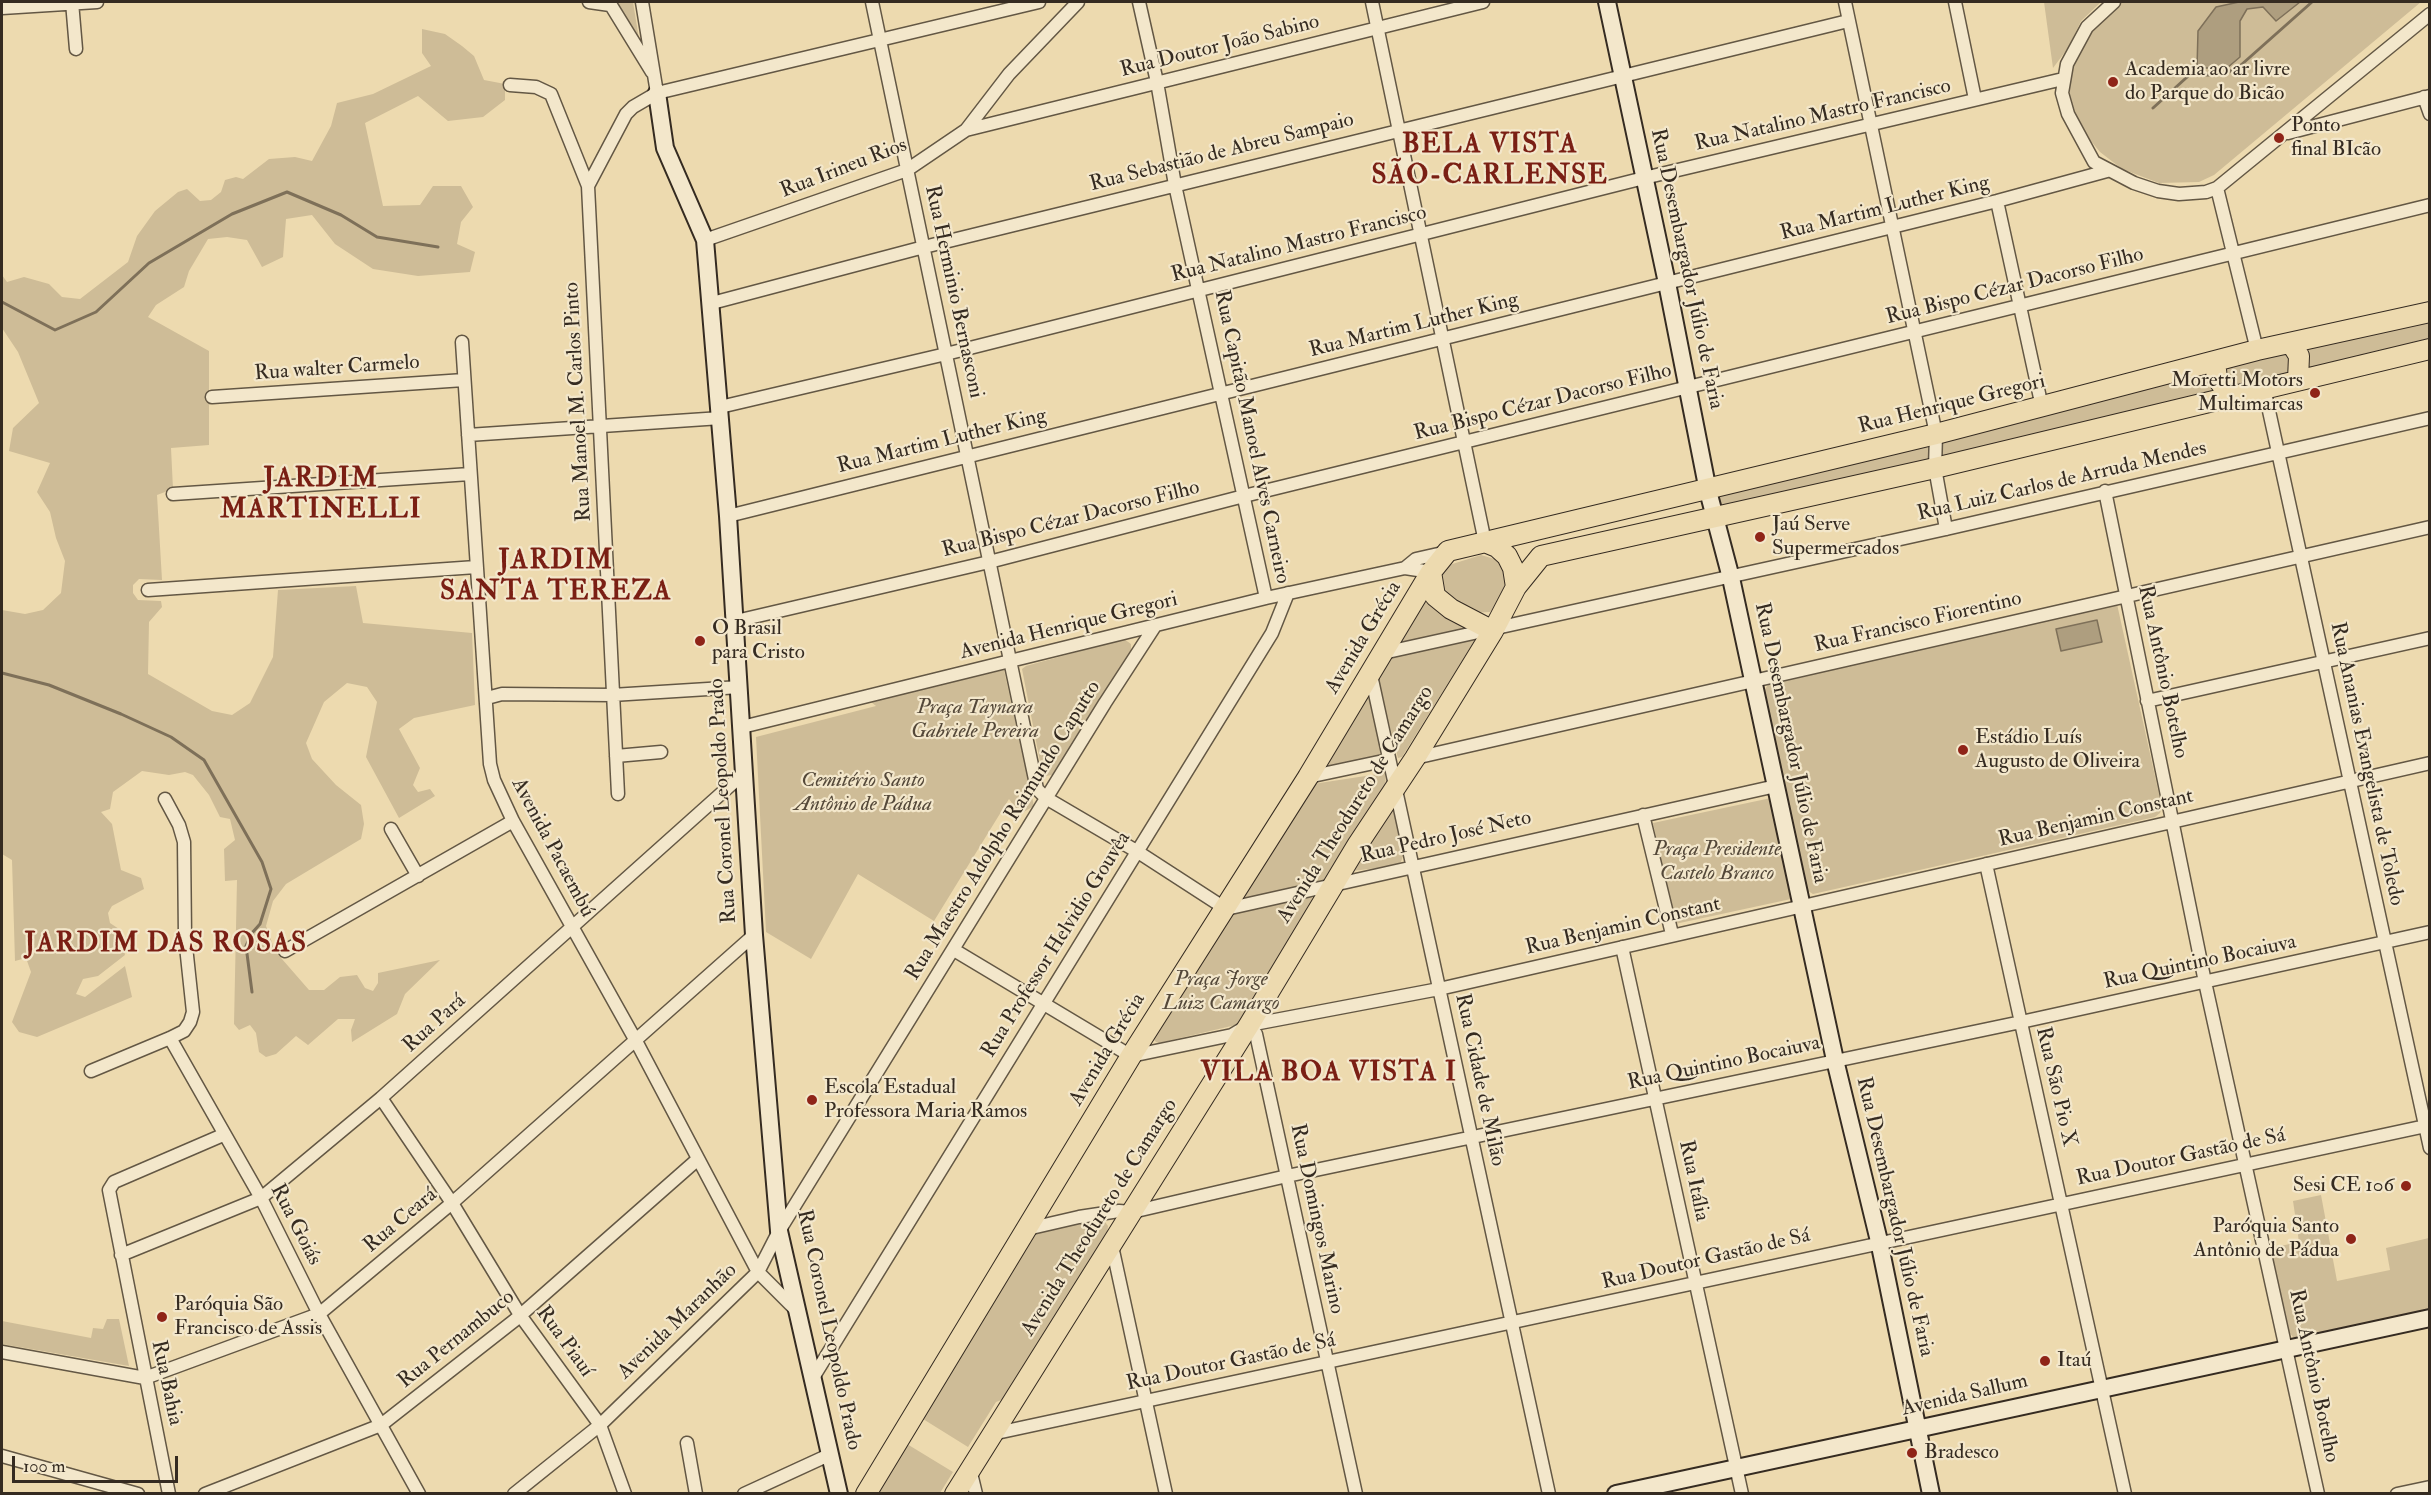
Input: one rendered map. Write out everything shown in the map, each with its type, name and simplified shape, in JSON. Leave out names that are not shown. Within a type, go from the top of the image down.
[{"type":"main road","name":"Rua Henrique Gregori","points":[[1485,542],[1708,491],[2257,350],[2430,312]]},
{"type":"main road","points":[[2291,343],[2299,356],[2298,380]]},
{"type":"main road","points":[[1516,587],[1513,568],[1507,556],[1497,547],[1485,542],[1448,551],[1431,572],[1435,596],[1451,609],[1493,631],[1516,587],[1541,556],[1935,468],[2229,395],[2430,349]]},
{"type":"main road","points":[[2215,362],[2217,378],[2229,395]]},
{"type":"main road","name":"Avenida Grécia","points":[[866,1494],[1131,1056],[1308,777],[1431,572]]},
{"type":"main road","name":"Avenida Theodureto de Camargo","points":[[955,1494],[1112,1246],[1334,883],[1415,758],[1493,631]]},
{"type":"street","points":[[72,2],[76,49]]},
{"type":"street","points":[[2,8],[97,2]]},
{"type":"street","points":[[589,2],[610,3],[654,76]]},
{"type":"street","name":"Rua Coronel Leopoldo Prado","points":[[642,2],[664,148],[705,240],[712,303],[736,621],[754,935],[779,1231],[814,1376],[839,1494]]},
{"type":"street","name":"Rua Herminio Bernasconi","points":[[872,2],[1037,789],[1046,798]]},
{"type":"street","points":[[588,186],[626,114],[657,93],[1039,2]]},
{"type":"street","name":"Rua Irineu Rios","points":[[705,240],[907,170],[966,130],[1009,74],[1078,2]]},
{"type":"street","name":"Rua Capitão Manoel Alves Carneiro","points":[[1139,2],[1157,82],[1175,185],[1200,290],[1220,394],[1266,598]]},
{"type":"street","points":[[1372,2],[1401,129],[1485,542]]},
{"type":"street","name":"Rua Doutor João Sabino","points":[[966,130],[1483,2]]},
{"type":"street","name":"Rua Desembargador Júlio de Faria","points":[[1607,2],[1668,283],[1708,491],[1731,578],[1835,1060],[1879,1241],[1931,1494]]},
{"type":"street","points":[[1845,2],[1936,434],[1935,468],[1946,529]]},
{"type":"street","points":[[1955,2],[1975,99]]},
{"type":"street","points":[[2114,2],[2087,27],[2067,64],[2062,93],[2068,114],[2083,147],[2094,162],[2108,171],[2158,191],[2179,194],[2206,192],[2217,188],[2430,14]]},
{"type":"street","name":"Rua Sebastião de Abreu Sampaio","points":[[712,303],[924,247],[1848,21]]},
{"type":"street","name":"Rua Natalino Mastro Francisco","points":[[468,435],[600,427],[720,412],[1644,178],[2063,79]]},
{"type":"street","name":"Rua Manoel M. Carlos Pinto","points":[[510,85],[536,87],[551,94],[588,186],[618,794]]},
{"type":"street","points":[[2284,134],[2427,97],[2430,114]]},
{"type":"street","name":"Rua Martim Luther King","points":[[728,516],[1894,227],[2108,171]]},
{"type":"street","points":[[2217,188],[2235,252],[2257,350]]},
{"type":"street","points":[[1997,201],[2042,407]]},
{"type":"street","name":"Rua Bispo Cézar Dacorso Filho","points":[[736,621],[989,562],[1244,496],[2430,205]]},
{"type":"street","name":"Avenida Pacaembú","points":[[462,342],[490,764],[502,801],[636,1041],[758,1272],[797,1311]]},
{"type":"street","name":"Rua walter Carmelo","points":[[212,397],[464,380]]},
{"type":"street","name":"Rua Ananias Evangelista de Toledo","points":[[2264,388],[2427,1125],[2430,1148]]},
{"type":"street","name":"Rua Luiz Carlos de Arruda Mendes","points":[[1383,653],[1731,578],[2430,418]]},
{"type":"street","points":[[173,494],[470,474]]},
{"type":"street","name":"Rua Antônio Botelho","points":[[2104,491],[2205,982],[2288,1349],[2318,1494]]},
{"type":"street","name":"Rua Francisco Fiorentino","points":[[1415,758],[1754,679],[2430,527]]},
{"type":"street","points":[[1405,567],[1416,559],[1448,551]]},
{"type":"street","points":[[148,590],[476,567]]},
{"type":"street","points":[[1405,567],[1431,572]]},
{"type":"street","name":"Avenida Henrique Gregori","points":[[742,727],[1266,598],[1405,567]]},
{"type":"street","name":"Rua Professor Helvidio Gouvêa","points":[[814,1376],[1272,633],[1288,593]]},
{"type":"street","name":"Rua Maestro Adolpho Raimundo Caputto","points":[[758,1272],[779,1231],[1155,626]]},
{"type":"street","points":[[2147,701],[2430,638]]},
{"type":"street","name":"Rua Cidade de Milão","points":[[1371,675],[1549,1494]]},
{"type":"street","points":[[487,698],[502,694],[612,695],[740,687]]},
{"type":"street","points":[[616,756],[661,752]]},
{"type":"street","points":[[1308,777],[1388,760]]},
{"type":"street","name":"Rua Benjamin Constant","points":[[1131,1056],[1232,1035],[1249,1025],[1439,989],[1672,934],[1803,908],[2430,763]]},
{"type":"street","name":"Rua Pará","points":[[121,1255],[261,1198],[381,1098],[743,774]]},
{"type":"street","name":"Rua Pedro José Neto","points":[[1226,909],[1413,865],[1776,786]]},
{"type":"street","points":[[1046,798],[1138,852],[1226,909]]},
{"type":"street","points":[[91,1071],[184,1031],[193,1012],[184,937],[184,842],[179,825],[165,800]]},
{"type":"street","points":[[1643,815],[1672,934]]},
{"type":"street","points":[[285,951],[513,821]]},
{"type":"street","points":[[391,829],[418,876]]},
{"type":"street","name":"Rua São Pio X","points":[[1986,864],[2126,1494]]},
{"type":"street","name":"Rua Quintino Bocaiuva","points":[[1027,1229],[1080,1217],[1132,1212],[1287,1176],[2021,1022],[2430,932]]},
{"type":"street","name":"Rua Ceará","points":[[145,1378],[319,1314],[452,1203],[754,935]]},
{"type":"street","name":"Rua Itália","points":[[1622,946],[1694,1284],[1742,1494]]},
{"type":"street","points":[[954,950],[1131,1056]]},
{"type":"street","name":"Rua Domingos Marino","points":[[1249,1025],[1256,1034],[1356,1494]]},
{"type":"street","name":"Rua Goiás","points":[[170,1038],[223,1135],[261,1198],[319,1314],[419,1494]]},
{"type":"street","name":"Rua Piauí","points":[[381,1098],[452,1203],[520,1315],[600,1425],[625,1494]]},
{"type":"street","name":"Rua Doutor Gastão de Sá","points":[[991,1434],[1694,1284],[1879,1241],[2427,1125]]},
{"type":"street","name":"Rua Bahia","points":[[169,1494],[109,1190],[119,1179],[223,1135]]},
{"type":"street","name":"Rua Pernambuco","points":[[205,1494],[381,1425],[520,1315],[698,1159]]},
{"type":"street","points":[[1112,1246],[1166,1494]]},
{"type":"street","name":"Avenida Maranhão","points":[[514,1494],[600,1425],[758,1272]]},
{"type":"street","name":"Avenida Sallum","points":[[1616,1494],[2430,1318]]},
{"type":"street","points":[[2,1352],[145,1378]]},
{"type":"street","points":[[687,1443],[696,1494]]},
{"type":"street","points":[[744,1494],[831,1454]]},
{"type":"street","points":[[2,1456],[138,1494]]},
{"type":"street","points":[[970,1468],[976,1494]]},
{"type":"street","points":[[2397,1494],[2430,1487]]},
{"type":"green space","points":[[618,2],[633,2],[639,39],[629,31]]},
{"type":"green space","points":[[2044,2],[2101,2],[2081,21],[2068,48],[2053,68]]},
{"type":"green space","points":[[2118,2],[2421,2],[2214,175],[2199,182],[2159,183],[2122,169],[2100,152],[2081,129],[2070,102],[2069,73],[2089,30]]},
{"type":"green space","points":[[422,29],[445,34],[474,56],[484,80],[505,84],[505,100],[483,117],[448,121],[418,96],[365,123],[383,206],[420,205],[433,186],[461,186],[473,207],[461,222],[457,244],[475,252],[470,272],[418,276],[373,269],[335,244],[312,215],[286,219],[283,257],[262,267],[247,240],[227,237],[208,239],[189,271],[184,287],[156,305],[148,317],[209,351],[209,445],[171,448],[173,489],[157,495],[162,580],[139,579],[133,585],[133,593],[138,600],[161,601],[162,607],[149,622],[148,674],[212,711],[232,715],[250,703],[273,657],[278,590],[356,586],[363,623],[472,633],[475,705],[414,718],[399,729],[420,768],[413,785],[418,792],[430,789],[435,796],[399,818],[366,757],[377,702],[367,687],[347,683],[324,702],[306,743],[312,759],[336,785],[361,805],[364,824],[361,839],[286,884],[273,901],[266,926],[275,951],[309,990],[324,990],[340,977],[357,975],[365,988],[373,991],[378,983],[378,973],[440,960],[405,994],[397,1014],[352,1042],[351,1030],[355,1019],[338,1019],[308,1045],[296,1036],[276,1054],[266,1057],[259,1052],[256,1033],[250,1025],[239,1030],[234,1024],[237,880],[225,881],[224,849],[235,840],[230,819],[220,817],[209,795],[193,775],[185,772],[169,775],[142,771],[113,792],[110,809],[101,812],[112,824],[121,870],[141,878],[144,889],[112,906],[108,913],[110,923],[119,929],[125,955],[98,976],[83,979],[76,994],[85,997],[125,966],[132,997],[37,1037],[19,1032],[12,1022],[31,972],[26,958],[15,961],[12,860],[2,854],[2,610],[25,614],[43,610],[61,593],[65,561],[56,538],[50,512],[37,492],[50,463],[9,451],[13,428],[39,403],[18,352],[2,328],[2,275],[7,282],[24,277],[49,284],[62,297],[80,299],[128,262],[137,236],[155,211],[178,192],[187,189],[200,201],[211,200],[221,192],[225,180],[236,177],[243,179],[269,159],[295,157],[312,161],[331,126],[337,103],[373,94],[431,66],[422,53]]},
{"type":"green space","points":[[2429,316],[2429,343],[1721,509],[1715,483]]},
{"type":"green space","points":[[1481,555],[1498,560],[1508,574],[1504,596],[1490,612],[1471,613],[1447,599],[1441,583],[1442,574],[1446,566]]},
{"type":"green space","points":[[1425,589],[1477,627],[1393,649]]},
{"type":"green space","name":"Estádio Luís Augusto de Oliveira","points":[[2117,604],[2162,808],[2160,813],[2155,817],[1813,894],[1805,889],[1763,692],[1768,685]]},
{"type":"green space","points":[[1476,638],[1402,757],[1398,758],[1377,678],[1387,656]]},
{"type":"green space","points":[[1124,639],[1131,644],[1131,652],[1057,774],[1046,776],[1042,772],[1022,669]]},
{"type":"green space","name":"Cemitério Santo Antônio de Pádua","points":[[1004,670],[1034,806],[1020,814],[1009,799],[934,921],[858,874],[811,959],[766,932],[756,737],[876,706],[871,702]]},
{"type":"green space","points":[[1368,686],[1382,757],[1321,771]]},
{"type":"green space","points":[[1385,773],[1386,786],[1327,879],[1241,899],[1313,784]]},
{"type":"green space","points":[[1395,796],[1403,856],[1401,862],[1394,866],[1352,871]]},
{"type":"green space","name":"Praça Presidente Castelo Branco","points":[[1771,798],[1791,899],[1675,924],[1653,823]]},
{"type":"green space","name":"Praça Jorge Luiz Camargo","points":[[1308,895],[1314,899],[1240,1024],[1159,1043],[1154,1040],[1232,913]]},
{"type":"green space","points":[[2321,1195],[2337,1281],[2390,1270],[2386,1248],[2429,1238],[2429,1311],[2299,1339],[2293,1337],[2288,1331],[2271,1248],[2299,1242],[2293,1201]]},
{"type":"green space","points":[[1102,1218],[1108,1226],[1107,1234],[1004,1399],[996,1402],[968,1447],[923,1419],[941,1390],[941,1381],[1031,1232]]},
{"type":"green space","points":[[107,1319],[119,1319],[129,1366],[2,1344],[2,1321],[91,1338],[93,1328],[103,1329]]},
{"type":"green space","points":[[907,1444],[953,1472],[940,1493],[878,1494]]},
{"type":"shaded area","points":[[2239,2],[2300,2],[2276,21],[2263,7],[2247,9],[2240,21],[2240,57],[2227,68],[2197,68],[2198,31],[2216,7]]},
{"type":"shaded area","points":[[2097,620],[2102,642],[2061,651],[2056,629]]},
{"type":"waterway","points":[[2153,108],[2197,68],[2205,75],[2216,75],[2227,73],[2241,65],[2312,2]]},
{"type":"waterway","points":[[2,302],[55,330],[96,312],[149,263],[232,214],[287,192],[341,215],[377,237],[438,247]]},
{"type":"waterway","points":[[2,673],[49,685],[121,714],[171,737],[204,760],[262,862],[271,889],[260,924],[252,933],[246,946],[252,992]]},
{"type":"place","name":"Academia ao ar livre do Parque do Bicão","points":[[2113,82]]},
{"type":"place","name":"Ponto final BIcão","points":[[2279,138]]},
{"type":"place","name":"Moretti Motors Multimarcas","points":[[2315,393]]},
{"type":"place","name":"Jaú Serve Supermercados","points":[[1760,537]]},
{"type":"place","name":"O Brasil para Cristo","points":[[700,641]]},
{"type":"place","name":"Estádio Luís Augusto de Oliveira","points":[[1963,750]]},
{"type":"place","name":"Escola Estadual Professora Maria Ramos","points":[[812,1100]]},
{"type":"place","name":"Sesi CE 106","points":[[2406,1186]]},
{"type":"place","name":"Paróquia Santo Antônio de Pádua","points":[[2351,1239]]},
{"type":"place","name":"Paróquia São Francisco de Assis","points":[[162,1317]]},
{"type":"place","name":"Itaú","points":[[2045,1361]]},
{"type":"place","name":"Bradesco","points":[[1912,1453]]},
{"type":"district","name":"BELA VISTA SÃO-CARLENSE","points":[[1490,162]]},
{"type":"district","name":"JARDIM MARTINELLI","points":[[321,496]]},
{"type":"district","name":"JARDIM SANTA TEREZA","points":[[556,578]]},
{"type":"district","name":"JARDIM DAS ROSAS","points":[[166,945]]},
{"type":"district","name":"VILA BOA VISTA I","points":[[1329,1074]]},
{"type":"park label","name":"Praça Taynara Gabriele Pereira","points":[[975,720]]}]
